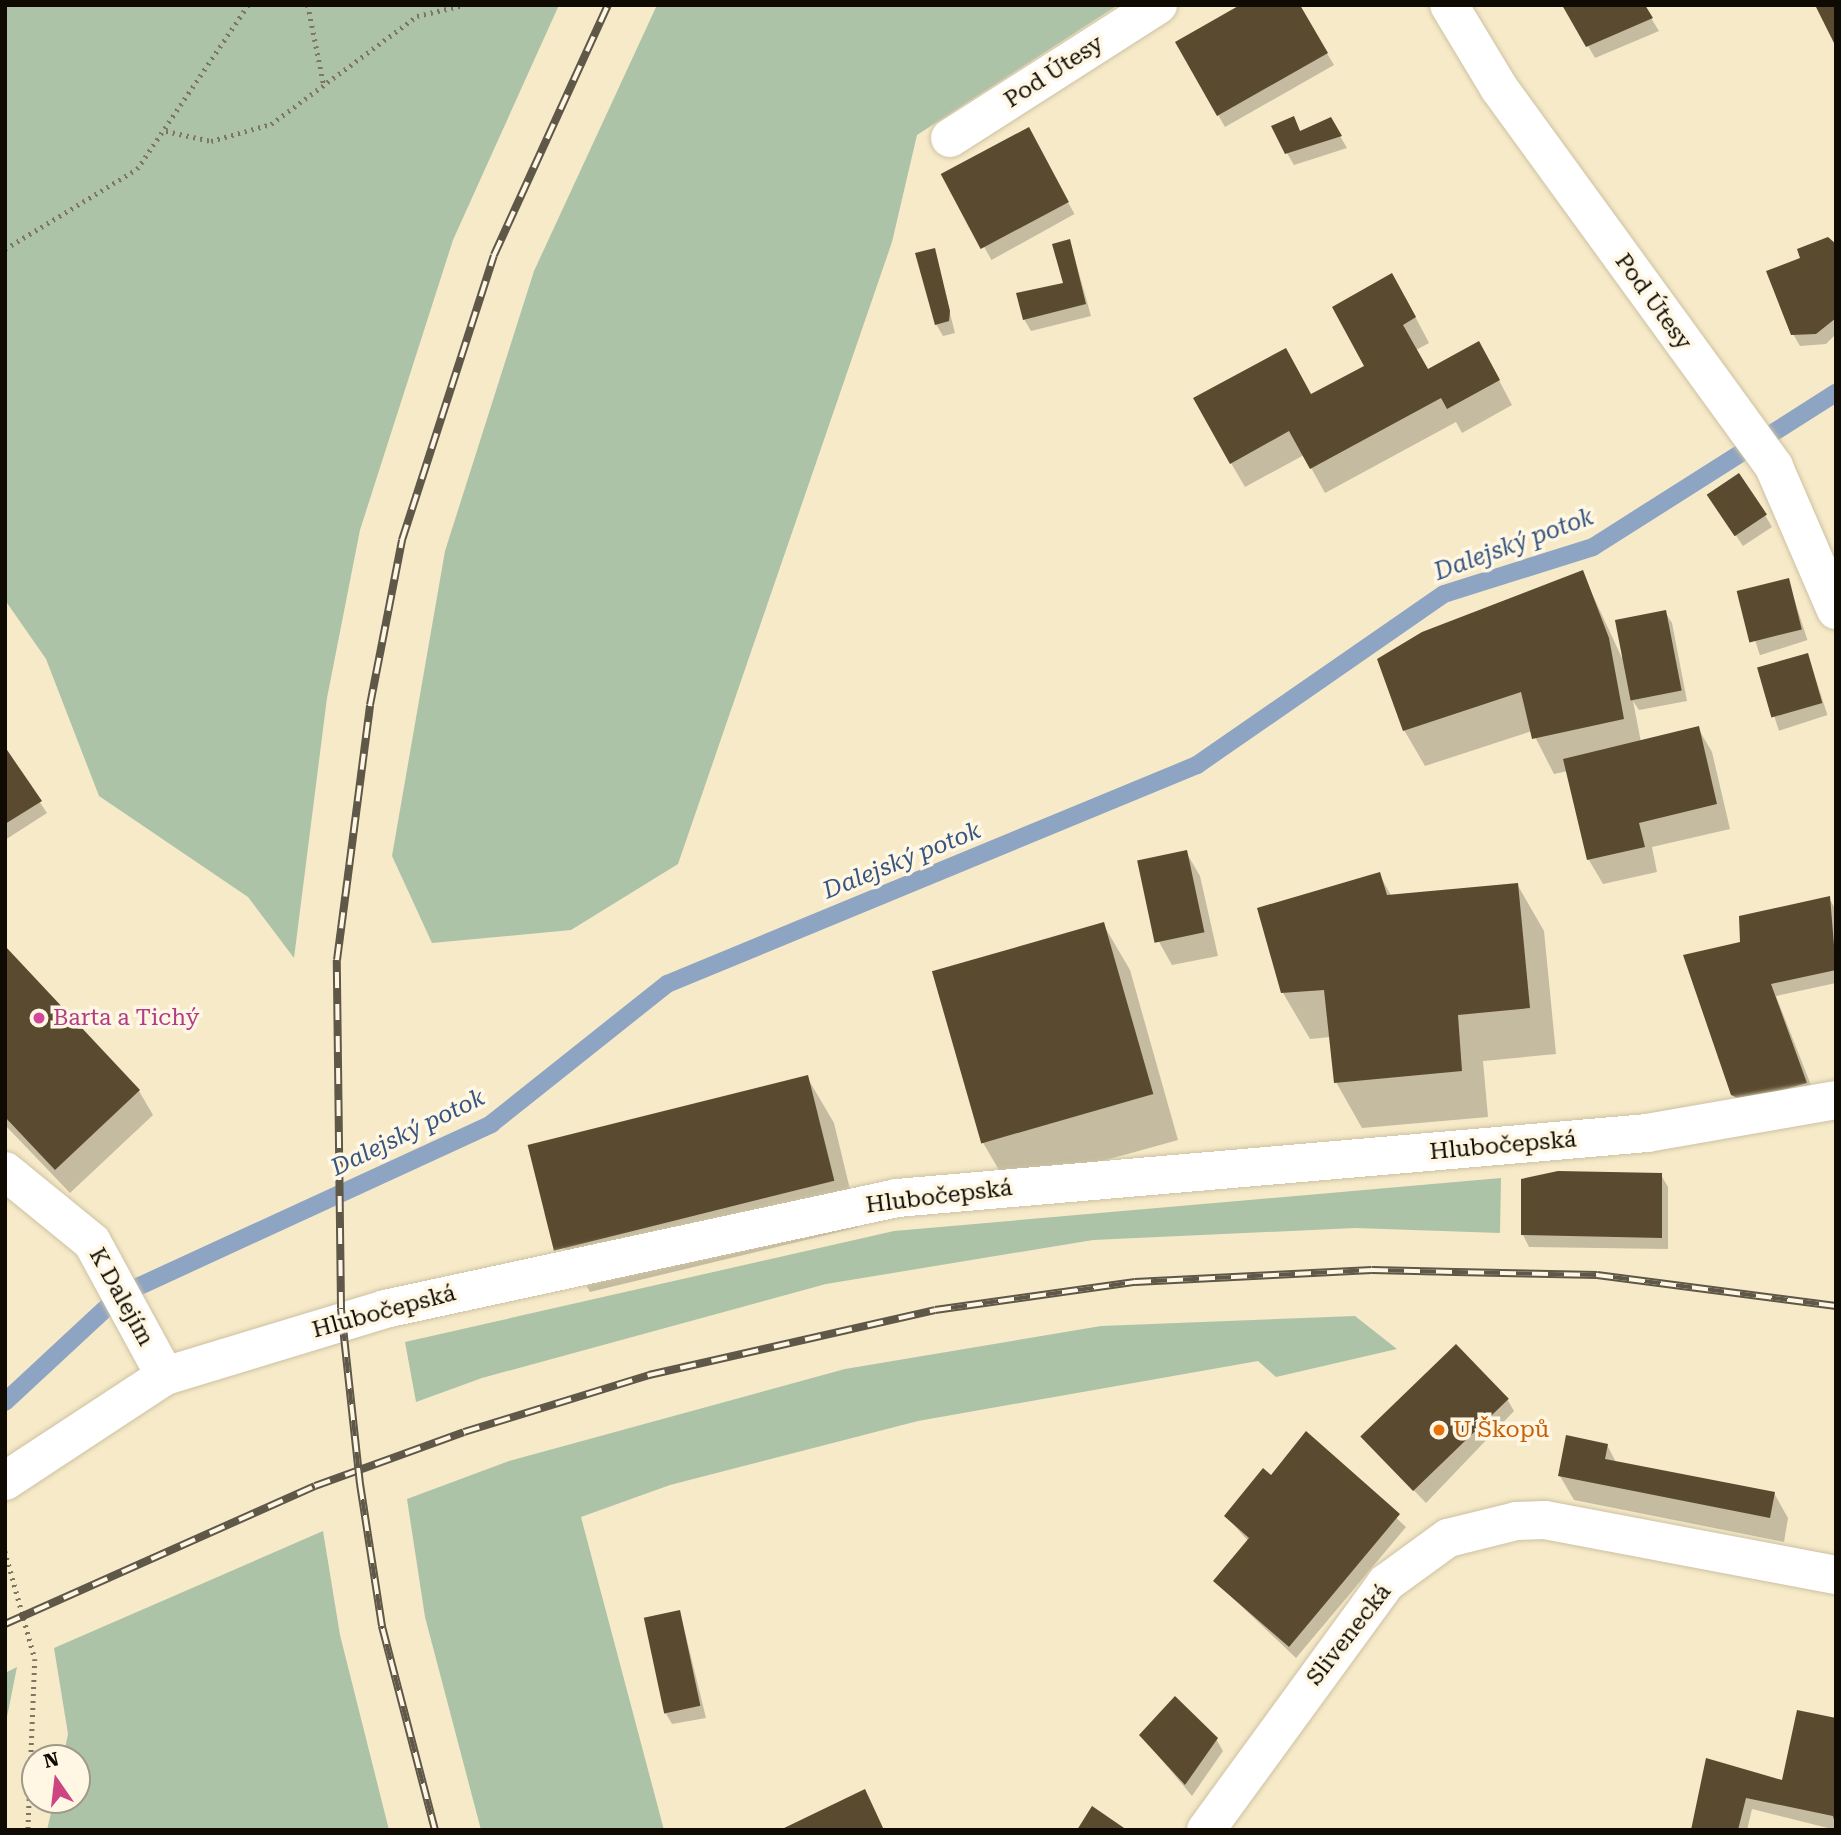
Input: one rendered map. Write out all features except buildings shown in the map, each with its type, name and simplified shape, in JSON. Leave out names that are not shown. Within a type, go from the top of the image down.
[{"type":"street","name":"Pod Útesy","points":[[950,138],[1158,5]]},
{"type":"street","name":"Pod Útesy","points":[[1449,5],[1499,88],[1774,467],[1836,610]]},
{"type":"street","name":"Hlubočepská","points":[[5,1481],[165,1376],[385,1309],[897,1198],[1647,1133],[1836,1100]]},
{"type":"street","name":"K Dalejím","points":[[5,1171],[92,1242],[165,1376]]},
{"type":"street","name":"Slivenecká","points":[[1206,1830],[1386,1583],[1448,1538],[1516,1521],[1545,1520],[1836,1575]]},
{"type":"path","points":[[5,249],[137,169],[166,131],[248,5]]},
{"type":"path","points":[[308,5],[324,87]]},
{"type":"path","points":[[166,131],[211,141],[271,124],[417,16],[464,5]]},
{"type":"path","points":[[5,1551],[35,1659],[28,1830]]},
{"type":"green space","points":[[5,5],[559,5],[453,240],[360,530],[327,698],[294,958],[248,897],[99,796],[46,659],[5,600]]},
{"type":"green space","points":[[657,5],[1118,5],[917,135],[892,242],[678,864],[571,930],[432,943],[392,856],[445,551],[534,271]]},
{"type":"green space","points":[[1501,1178],[1500,1233],[1355,1228],[1093,1240],[826,1284],[482,1378],[416,1402],[405,1342],[894,1231]]},
{"type":"green space","points":[[1355,1316],[1397,1349],[1276,1377],[1258,1361],[918,1421],[670,1485],[581,1517],[664,1830],[481,1830],[425,1617],[407,1499],[509,1461],[845,1369],[1101,1326]]},
{"type":"green space","points":[[323,1531],[340,1635],[389,1830],[47,1830],[51,1814],[91,1814],[91,1744],[66,1744],[68,1734],[54,1648]]},
{"type":"green space","points":[[17,1667],[5,1727],[5,1673]]},
{"type":"waterway","name":"Dalejský potok","points":[[5,1402],[120,1295],[491,1124],[667,984],[1197,765],[1444,594],[1593,547],[1836,393]]},
{"type":"railway","points":[[435,1830],[382,1626],[360,1484],[341,1308],[337,960],[370,705],[402,540],[494,255],[608,5]]},
{"type":"railway","points":[[5,1624],[315,1486],[464,1432],[649,1375],[935,1310],[1135,1282],[1372,1270],[1597,1275],[1836,1306]]},
{"type":"place","name":"Barta a Tichý","points":[[39,1018]]},
{"type":"place","name":"U Škopů","points":[[1439,1430]]}]
